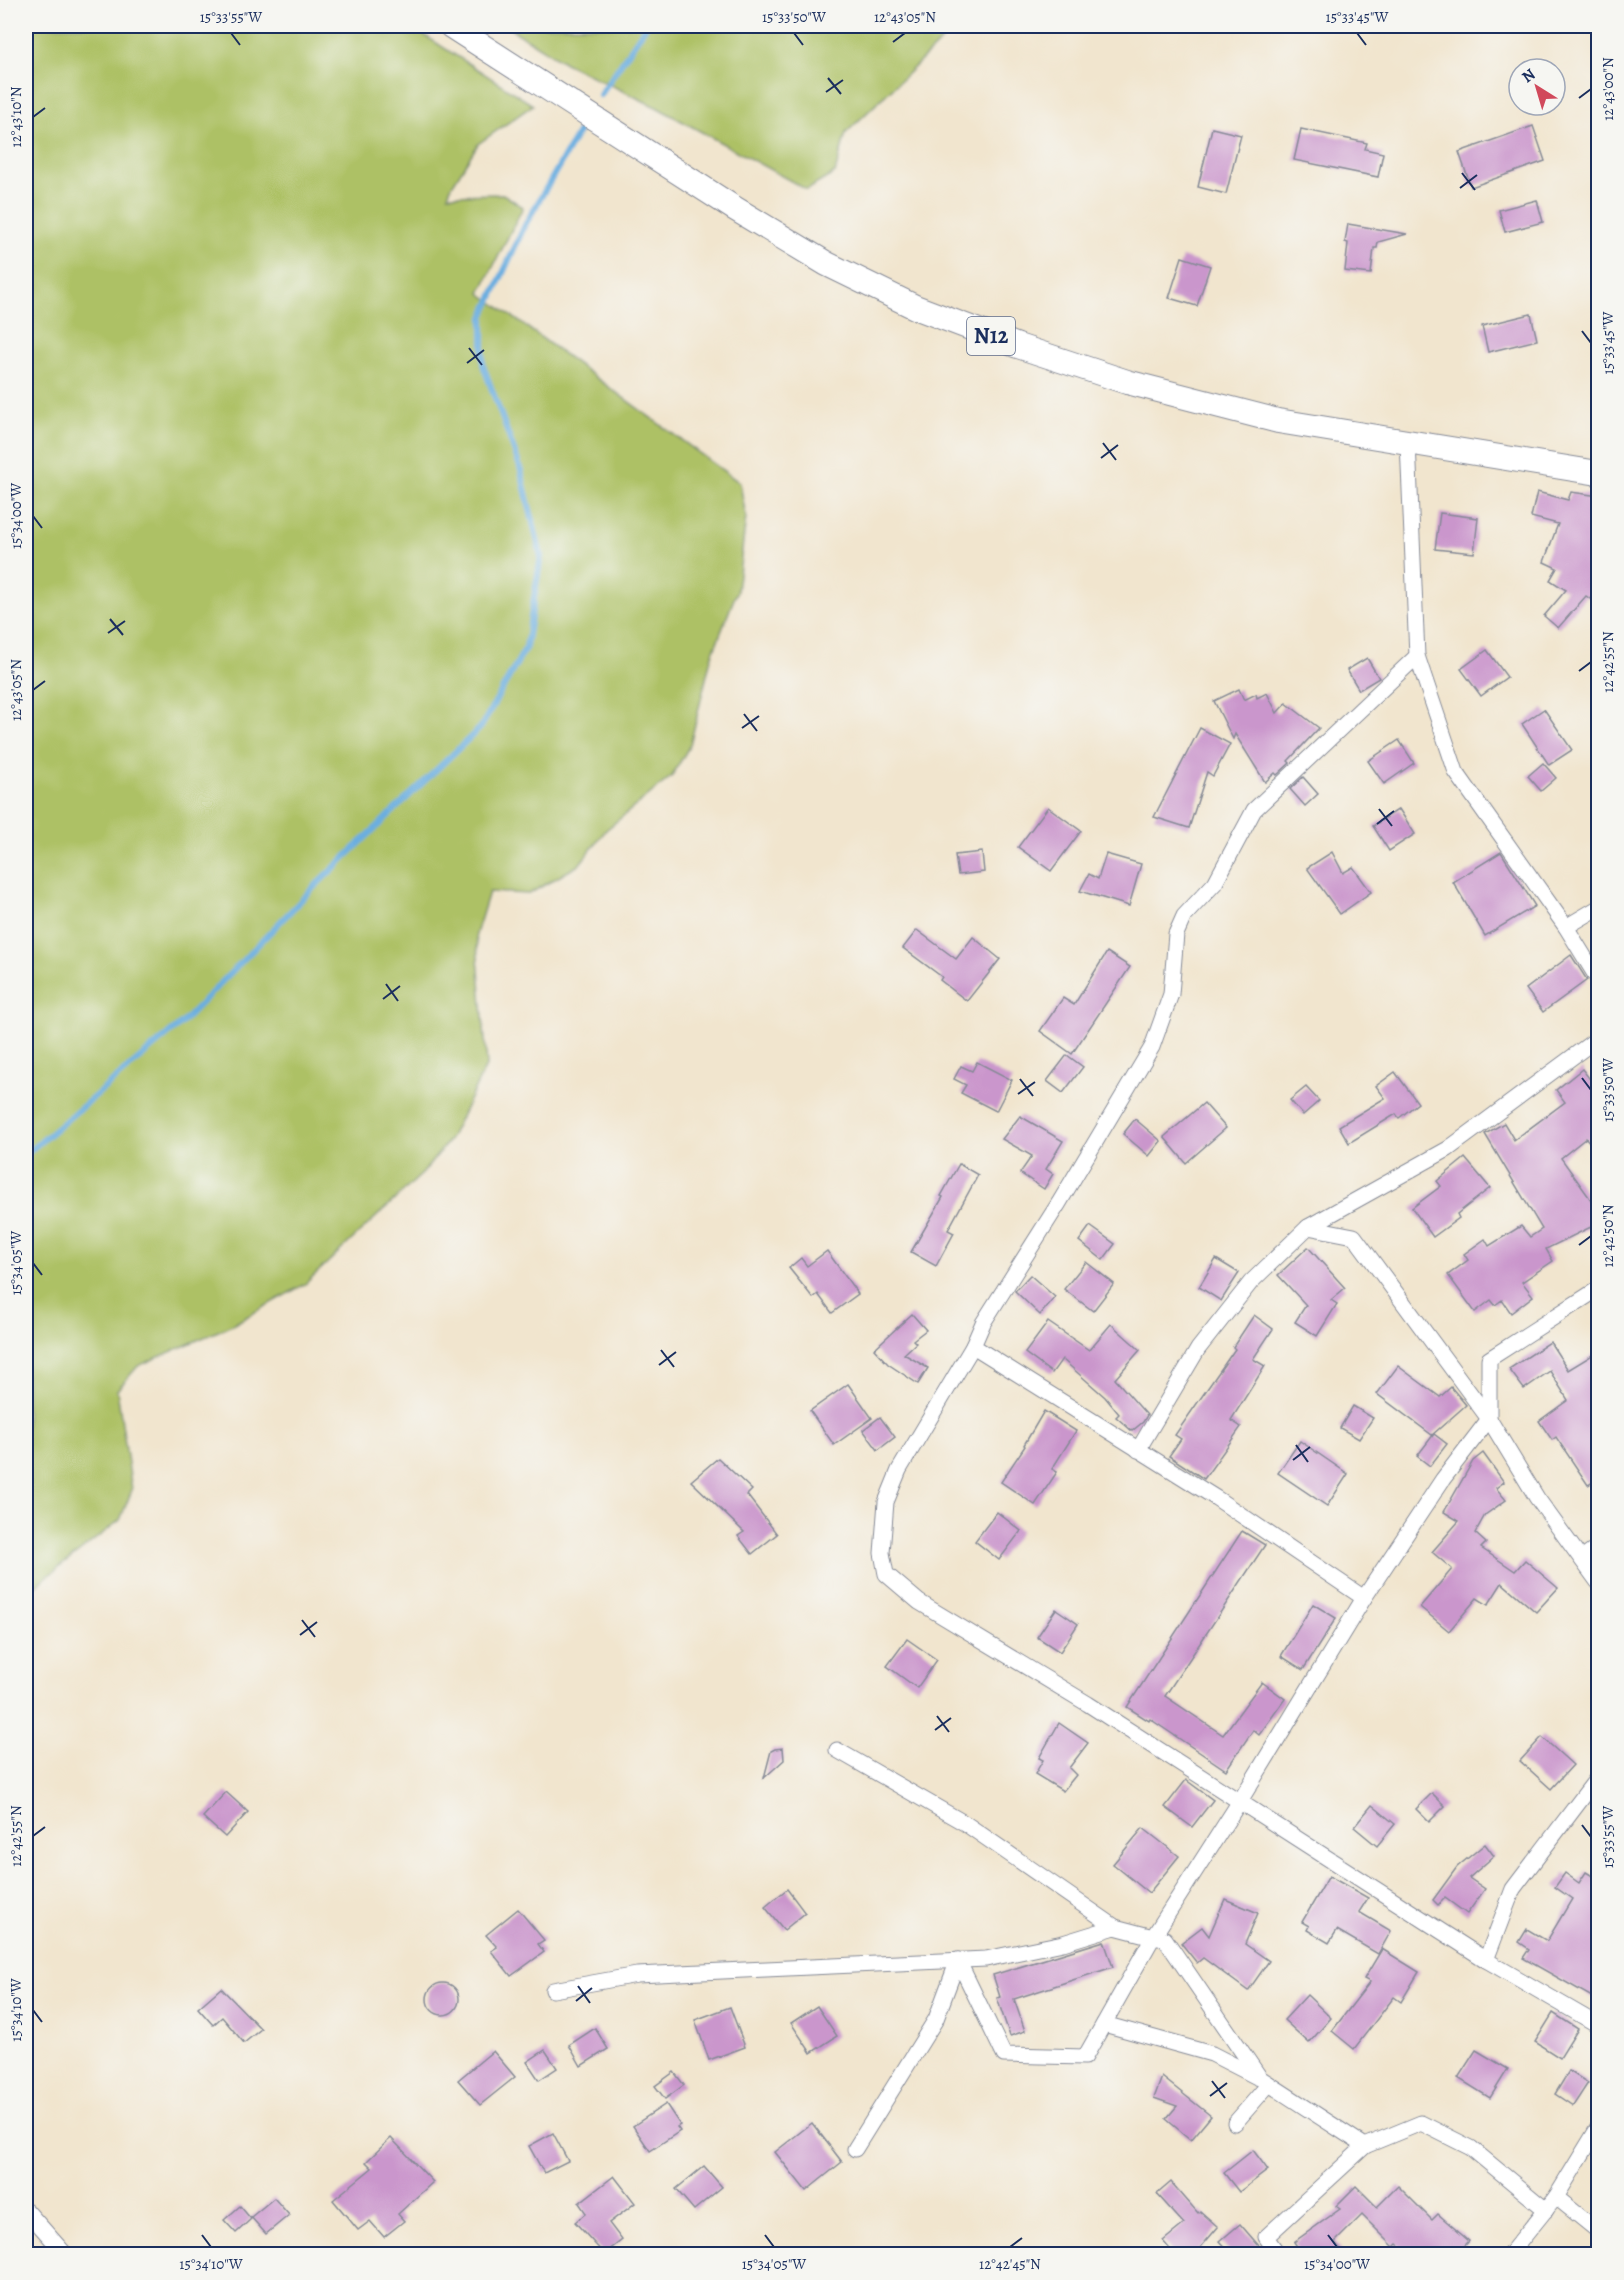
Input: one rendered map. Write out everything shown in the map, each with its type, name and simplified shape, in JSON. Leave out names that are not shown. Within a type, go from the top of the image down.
[{"type":"main road","name":"N12","points":[[452,26],[734,208],[827,264],[915,307],[1018,346],[1127,382],[1278,421],[1599,473]]},
{"type":"street","points":[[1408,442],[1417,656],[1456,772],[1566,927],[1599,979]]},
{"type":"street","points":[[1417,656],[1254,810],[1215,883],[1184,916],[1176,934],[1171,994],[1152,1047],[1059,1203],[983,1323],[973,1346],[899,1470],[886,1502],[882,1553],[886,1574],[919,1602],[1088,1704],[1486,1960],[1599,2025]]},
{"type":"street","points":[[1566,927],[1599,908]]},
{"type":"street","points":[[1138,1449],[1198,1348],[1251,1282],[1308,1227],[1448,1149],[1599,1038]]},
{"type":"street","points":[[1308,1227],[1354,1236],[1490,1419],[1537,1498],[1599,1582]]},
{"type":"street","points":[[958,1960],[1004,2055],[1085,2057],[1153,1937],[1240,1801],[1364,1598],[1443,1479],[1490,1419],[1490,1359],[1599,1288]]},
{"type":"street","points":[[973,1346],[1216,1498],[1364,1598]]},
{"type":"street","points":[[1582,1559],[1599,1547]]},
{"type":"street","points":[[837,1750],[966,1824],[1115,1927],[1165,1939],[1264,2081]]},
{"type":"street","points":[[1486,1960],[1513,1889],[1599,1777]]},
{"type":"street","points":[[553,1990],[637,1975],[986,1959],[1063,1943],[1115,1927]]},
{"type":"street","points":[[855,2149],[936,2019],[958,1960]]},
{"type":"street","points":[[1104,2024],[1212,2054],[1264,2081],[1365,2145]]},
{"type":"street","points":[[1235,2123],[1264,2081]]},
{"type":"street","points":[[1276,2253],[1266,2237],[1365,2145],[1420,2123],[1471,2148],[1546,2210]]},
{"type":"street","points":[[1510,2254],[1556,2197],[1599,2128]]},
{"type":"street","points":[[1556,2197],[1599,2231]]},
{"type":"street","points":[[26,2210],[65,2254]]},
{"type":"green space","points":[[26,26],[410,26],[533,105],[478,144],[448,195],[503,194],[523,207],[480,293],[740,483],[746,517],[737,591],[711,658],[690,745],[672,776],[606,830],[579,865],[529,894],[489,892],[476,934],[487,1064],[450,1139],[423,1173],[305,1284],[232,1325],[138,1366],[117,1390],[132,1490],[120,1520],[26,1593]]},
{"type":"green space","points":[[506,26],[957,26],[846,133],[835,173],[807,190],[658,108],[565,63]]},
{"type":"building","points":[[1533,126],[1545,161],[1471,187],[1459,152]]},
{"type":"building","points":[[1212,128],[1241,135],[1226,194],[1198,187]]},
{"type":"building","points":[[1301,129],[1367,143],[1365,149],[1383,153],[1378,177],[1294,160]]},
{"type":"building","points":[[1537,200],[1543,222],[1505,232],[1499,210]]},
{"type":"building","points":[[1348,224],[1407,234],[1378,242],[1377,248],[1374,248],[1371,274],[1345,271],[1348,243],[1345,242]]},
{"type":"building","points":[[1182,257],[1210,266],[1197,306],[1169,298]]},
{"type":"building","points":[[1531,314],[1537,340],[1488,352],[1482,326]]},
{"type":"building","points":[[1537,492],[1568,500],[1571,492],[1599,496],[1599,592],[1593,601],[1586,596],[1558,628],[1544,616],[1566,590],[1550,580],[1557,568],[1544,562],[1558,524],[1531,517]]},
{"type":"building","points":[[1440,513],[1478,518],[1474,553],[1435,549]]},
{"type":"building","points":[[1487,650],[1507,677],[1481,696],[1461,669]]},
{"type":"building","points":[[1367,658],[1379,678],[1359,690],[1347,670]]},
{"type":"building","points":[[1239,689],[1244,700],[1256,694],[1257,698],[1267,693],[1277,713],[1286,703],[1319,728],[1288,761],[1290,763],[1265,782],[1235,734],[1233,739],[1214,701]]},
{"type":"building","points":[[1544,709],[1572,750],[1549,765],[1522,724]]},
{"type":"building","points":[[1200,728],[1230,744],[1213,776],[1207,772],[1189,828],[1154,817]]},
{"type":"building","points":[[1399,740],[1414,763],[1384,784],[1368,761]]},
{"type":"building","points":[[1543,763],[1556,778],[1541,791],[1528,776]]},
{"type":"building","points":[[1303,777],[1318,794],[1305,806],[1290,789]]},
{"type":"building","points":[[1048,807],[1081,831],[1051,871],[1018,847]]},
{"type":"building","points":[[1399,809],[1415,834],[1389,851],[1373,826]]},
{"type":"building","points":[[982,852],[984,872],[958,875],[955,855]]},
{"type":"building","points":[[1332,852],[1343,873],[1353,867],[1371,892],[1340,914],[1307,868]]},
{"type":"building","points":[[1501,852],[1535,906],[1485,936],[1453,882]]},
{"type":"building","points":[[1106,854],[1141,864],[1129,906],[1080,891],[1089,874],[1098,879]]},
{"type":"building","points":[[917,930],[956,959],[973,937],[1000,959],[967,1001],[940,980],[942,977],[903,948]]},
{"type":"building","points":[[1107,952],[1130,967],[1072,1054],[1040,1031],[1063,998],[1074,1005]]},
{"type":"building","points":[[1571,955],[1587,980],[1543,1012],[1526,989]]},
{"type":"building","points":[[1067,1055],[1083,1067],[1063,1093],[1047,1081]]},
{"type":"building","points":[[977,1062],[1012,1080],[996,1111],[961,1093],[966,1085],[954,1079],[961,1066],[972,1071]]},
{"type":"building","points":[[1582,1069],[1599,1091],[1599,1154],[1586,1138],[1561,1158],[1589,1197],[1599,1217],[1599,1223],[1546,1249],[1553,1261],[1522,1282],[1533,1296],[1511,1313],[1502,1300],[1495,1305],[1491,1300],[1475,1312],[1448,1275],[1468,1260],[1464,1254],[1485,1239],[1489,1246],[1521,1226],[1530,1237],[1542,1229],[1485,1134],[1504,1123],[1514,1140],[1565,1102],[1556,1090]]},
{"type":"building","points":[[1395,1072],[1418,1103],[1399,1118],[1396,1114],[1349,1143],[1339,1126],[1385,1098],[1376,1086]]},
{"type":"building","points":[[1306,1087],[1319,1101],[1303,1115],[1290,1100]]},
{"type":"building","points":[[1204,1103],[1226,1128],[1186,1163],[1164,1137]]},
{"type":"building","points":[[1020,1116],[1063,1141],[1046,1169],[1053,1174],[1044,1189],[1020,1173],[1032,1156],[1002,1139]]},
{"type":"building","points":[[1135,1119],[1161,1141],[1149,1156],[1123,1134]]},
{"type":"building","points":[[1465,1158],[1490,1188],[1457,1214],[1459,1218],[1433,1237],[1412,1208],[1441,1186],[1437,1181]]},
{"type":"building","points":[[959,1164],[978,1175],[948,1230],[954,1233],[936,1266],[911,1252]]},
{"type":"building","points":[[1090,1226],[1115,1244],[1103,1260],[1079,1241]]},
{"type":"building","points":[[1308,1247],[1345,1288],[1331,1300],[1337,1304],[1317,1336],[1295,1322],[1306,1305],[1278,1275]]},
{"type":"building","points":[[827,1251],[858,1294],[832,1313],[818,1294],[813,1298],[789,1268],[801,1258],[807,1266]]},
{"type":"building","points":[[1216,1259],[1239,1273],[1221,1301],[1199,1287]]},
{"type":"building","points":[[1086,1262],[1114,1284],[1093,1311],[1064,1289]]},
{"type":"building","points":[[1030,1275],[1055,1297],[1040,1315],[1015,1291]]},
{"type":"building","points":[[912,1314],[926,1330],[913,1340],[916,1343],[904,1354],[928,1368],[918,1384],[888,1364],[874,1349]]},
{"type":"building","points":[[1254,1315],[1273,1329],[1253,1359],[1265,1366],[1231,1420],[1241,1427],[1204,1479],[1169,1456],[1181,1439],[1175,1435],[1235,1349],[1233,1347]]},
{"type":"building","points":[[1048,1322],[1089,1350],[1111,1324],[1140,1350],[1115,1379],[1147,1415],[1143,1422],[1132,1431],[1116,1417],[1119,1414],[1105,1397],[1062,1359],[1052,1373],[1025,1353]]},
{"type":"building","points":[[1550,1342],[1568,1370],[1599,1351],[1599,1479],[1588,1485],[1556,1437],[1552,1440],[1539,1421],[1568,1400],[1550,1371],[1524,1389],[1509,1369]]},
{"type":"building","points":[[1398,1366],[1440,1397],[1451,1387],[1466,1405],[1432,1435],[1377,1394]]},
{"type":"building","points":[[848,1384],[872,1418],[834,1445],[810,1411]]},
{"type":"building","points":[[1353,1406],[1373,1418],[1359,1439],[1340,1428]]},
{"type":"building","points":[[1044,1411],[1076,1431],[1052,1469],[1057,1472],[1035,1505],[1001,1482],[1025,1446]]},
{"type":"building","points":[[880,1417],[895,1437],[878,1450],[863,1430]]},
{"type":"building","points":[[1434,1434],[1447,1444],[1430,1466],[1417,1456]]},
{"type":"building","points":[[1300,1441],[1348,1474],[1327,1506],[1278,1473]]},
{"type":"building","points":[[1483,1453],[1504,1482],[1496,1488],[1506,1500],[1485,1515],[1475,1533],[1486,1543],[1481,1548],[1515,1571],[1525,1560],[1558,1588],[1536,1612],[1502,1583],[1488,1605],[1477,1598],[1449,1631],[1420,1607],[1452,1569],[1432,1552],[1459,1521],[1444,1512],[1473,1461]]},
{"type":"building","points":[[718,1458],[752,1490],[747,1495],[777,1534],[752,1554],[738,1536],[744,1532],[691,1481]]},
{"type":"building","points":[[997,1512],[1021,1531],[999,1560],[975,1541]]},
{"type":"building","points":[[1242,1531],[1265,1545],[1165,1696],[1223,1735],[1262,1682],[1285,1699],[1259,1735],[1253,1730],[1226,1770],[1150,1719],[1149,1721],[1127,1707]]},
{"type":"building","points":[[1313,1604],[1336,1618],[1303,1670],[1281,1656]]},
{"type":"building","points":[[1056,1609],[1078,1624],[1060,1652],[1037,1637]]},
{"type":"building","points":[[907,1639],[937,1660],[917,1688],[887,1666]]},
{"type":"building","points":[[1059,1723],[1088,1743],[1069,1768],[1076,1775],[1063,1791],[1035,1774],[1043,1760],[1039,1758]]},
{"type":"building","points":[[1542,1737],[1573,1765],[1551,1789],[1520,1761]]},
{"type":"building","points":[[783,1748],[784,1760],[764,1778],[771,1751]]},
{"type":"building","points":[[1186,1780],[1213,1800],[1192,1827],[1165,1807]]},
{"type":"building","points":[[226,1792],[248,1812],[225,1837],[203,1817]]},
{"type":"building","points":[[1432,1793],[1445,1806],[1429,1822],[1416,1809]]},
{"type":"building","points":[[1372,1805],[1395,1824],[1377,1846],[1354,1827]]},
{"type":"building","points":[[1143,1828],[1179,1856],[1149,1893],[1113,1864]]},
{"type":"building","points":[[1485,1844],[1494,1856],[1469,1878],[1485,1889],[1467,1914],[1445,1898],[1438,1905],[1433,1900],[1457,1867]]},
{"type":"building","points":[[1586,1872],[1599,1880],[1599,2001],[1523,1958],[1529,1949],[1519,1942],[1527,1929],[1547,1941],[1572,1899],[1555,1887],[1565,1873],[1579,1883]]},
{"type":"building","points":[[1329,1876],[1368,1898],[1359,1912],[1391,1931],[1378,1954],[1337,1930],[1329,1943],[1307,1930],[1309,1926],[1302,1922]]},
{"type":"building","points":[[787,1889],[805,1913],[784,1930],[765,1907]]},
{"type":"building","points":[[1225,1899],[1258,1913],[1245,1944],[1269,1961],[1248,1991],[1203,1958],[1197,1963],[1181,1943],[1202,1927],[1209,1936]]},
{"type":"building","points":[[518,1909],[544,1940],[538,1944],[544,1952],[511,1976],[491,1951],[497,1947],[486,1935]]},
{"type":"building","points":[[1104,1941],[1113,1967],[1014,1999],[1025,2031],[1010,2036],[997,1998],[1000,1997],[993,1975]]},
{"type":"building","points":[[1382,1949],[1419,1972],[1401,2002],[1394,1997],[1354,2049],[1332,2031],[1370,1982],[1364,1979]]},
{"type":"building","points":[[443,1983],[454,1988],[459,1999],[454,2010],[443,2015],[432,2010],[427,1999],[432,1988]]},
{"type":"building","points":[[221,1988],[261,2029],[244,2043],[222,2017],[213,2025],[198,2008]]},
{"type":"building","points":[[1307,1995],[1331,2018],[1309,2043],[1284,2020]]},
{"type":"building","points":[[817,2006],[837,2036],[811,2053],[791,2023]]},
{"type":"building","points":[[730,2007],[745,2047],[709,2060],[695,2020]]},
{"type":"building","points":[[1553,2013],[1578,2029],[1560,2058],[1535,2042]]},
{"type":"building","points":[[595,2028],[608,2049],[581,2066],[569,2045]]},
{"type":"building","points":[[545,2050],[557,2068],[539,2080],[527,2062]]},
{"type":"building","points":[[1476,2050],[1508,2069],[1490,2098],[1458,2078]]},
{"type":"building","points":[[493,2051],[515,2077],[480,2105],[458,2080]]},
{"type":"building","points":[[1569,2071],[1588,2083],[1573,2106],[1555,2094]]},
{"type":"building","points":[[674,2072],[684,2085],[665,2099],[655,2086]]},
{"type":"building","points":[[1162,2077],[1211,2116],[1191,2140],[1166,2119],[1177,2106],[1154,2098]]},
{"type":"building","points":[[666,2104],[680,2125],[677,2127],[680,2131],[650,2151],[633,2126]]},
{"type":"building","points":[[812,2123],[842,2162],[806,2191],[775,2152]]},
{"type":"building","points":[[553,2133],[568,2161],[544,2173],[529,2146]]},
{"type":"building","points":[[391,2138],[433,2182],[398,2214],[404,2221],[384,2237],[370,2221],[358,2230],[333,2200],[372,2168],[366,2162]]},
{"type":"building","points":[[1253,2150],[1268,2170],[1239,2192],[1224,2173]]},
{"type":"building","points":[[704,2166],[722,2187],[694,2210],[676,2189]]},
{"type":"building","points":[[614,2176],[635,2203],[609,2223],[622,2240],[604,2254],[575,2222],[586,2213],[579,2203]]},
{"type":"building","points":[[1171,2182],[1198,2213],[1200,2211],[1218,2227],[1195,2254],[1174,2254],[1163,2241],[1184,2224],[1157,2194]]},
{"type":"building","points":[[1356,2186],[1377,2207],[1398,2186],[1432,2220],[1438,2214],[1469,2241],[1457,2254],[1409,2254],[1397,2244],[1394,2247],[1362,2215],[1335,2242],[1344,2254],[1302,2254],[1294,2242],[1340,2209],[1336,2206]]},
{"type":"building","points":[[274,2198],[289,2215],[266,2234],[251,2217]]},
{"type":"building","points":[[240,2206],[251,2219],[236,2233],[224,2220]]},
{"type":"building","points":[[1240,2224],[1266,2254],[1232,2254],[1220,2241]]},
{"type":"waterway","points":[[600,95],[646,26]]},
{"type":"waterway","points":[[26,1154],[183,1022],[312,889],[481,727],[526,647],[541,556],[520,467],[483,365],[483,317],[525,225],[579,131]]}]
